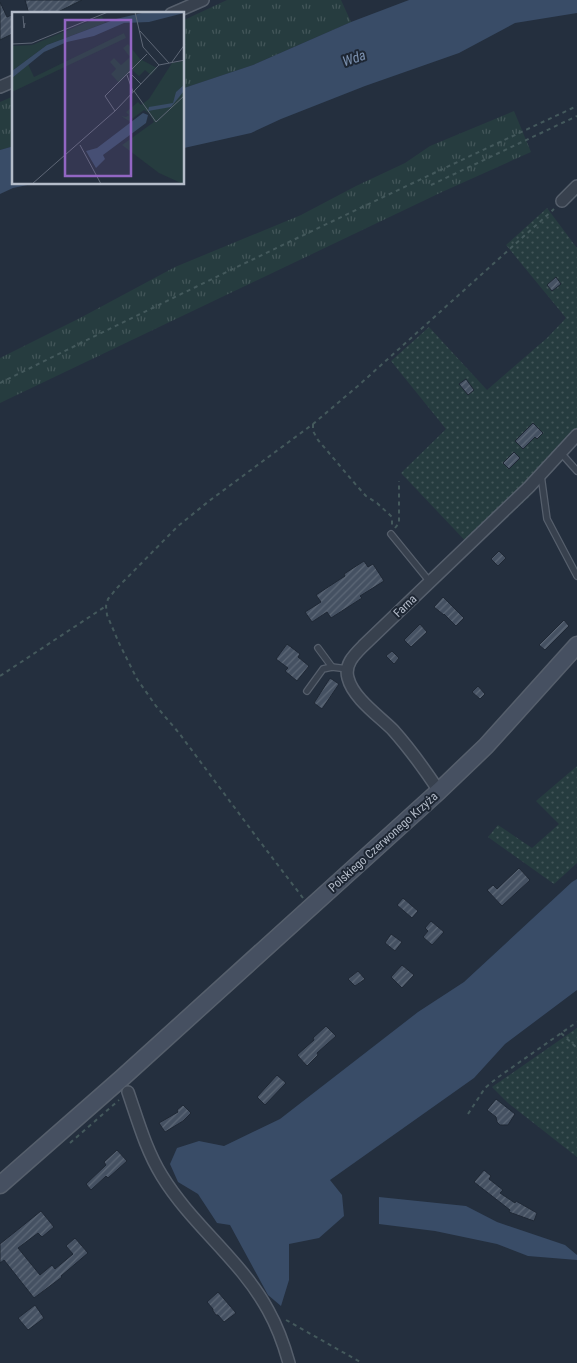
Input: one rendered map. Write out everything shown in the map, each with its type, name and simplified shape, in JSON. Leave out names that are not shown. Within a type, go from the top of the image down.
[{"type":"street","points":[[176,12],[203,0]]},
{"type":"street","points":[[0,87],[12,82]]},
{"type":"street","points":[[562,201],[577,186]]},
{"type":"street","name":"Farna","points":[[348,669],[353,656],[541,474],[577,435]]},
{"type":"street","name":"Polskiego Czerwonego Krzyża","points":[[0,1185],[312,907],[439,791],[486,746],[577,645]]},
{"type":"street","points":[[348,669],[348,677],[356,692],[393,730],[413,754],[439,791]]},
{"type":"street","points":[[128,1092],[143,1138],[162,1177],[238,1267],[268,1310],[290,1363]]},
{"type":"lane","points":[[561,453],[577,471]]},
{"type":"lane","points":[[541,474],[548,519],[577,576]]},
{"type":"lane","points":[[391,534],[430,582]]},
{"type":"lane","points":[[318,648],[332,667]]},
{"type":"lane","points":[[308,691],[322,669],[332,667],[348,669]]},
{"type":"path","points":[[0,382],[414,182],[577,106]]},
{"type":"path","points":[[431,185],[577,116]]},
{"type":"path","points":[[312,907],[298,893],[137,679],[107,615],[106,606],[108,600],[117,588],[178,526],[313,424],[403,347],[562,201]]},
{"type":"path","points":[[313,424],[313,431],[318,440],[357,486],[366,496],[392,517],[391,534]]},
{"type":"path","points":[[391,534],[399,524],[399,481]]},
{"type":"path","points":[[0,676],[106,606]]},
{"type":"path","points":[[468,1114],[485,1088],[577,1022]]},
{"type":"path","points":[[561,1033],[577,1048]]},
{"type":"path","points":[[268,1310],[362,1363]]},
{"type":"green space","points":[[227,0],[341,0],[351,22],[253,65],[185,88],[185,20]]},
{"type":"green space","points":[[12,97],[12,147],[0,150],[0,102]]},
{"type":"green space","points":[[514,111],[531,152],[442,192],[0,403],[0,358],[175,267],[301,215],[405,163],[430,146]]},
{"type":"green space","points":[[547,208],[577,248],[577,444],[529,497],[473,549],[401,473],[446,429],[391,361],[429,327],[487,390],[547,338],[566,318],[506,245]]},
{"type":"green space","points":[[577,766],[577,863],[554,884],[488,837],[498,825],[532,848],[559,824],[536,801]]},
{"type":"green space","points":[[577,1028],[577,1157],[508,1103],[492,1087]]},
{"type":"water","name":"Wda","points":[[409,0],[577,0],[577,13],[515,23],[459,53],[365,86],[281,119],[251,133],[185,148],[185,88],[253,65],[351,22]]},
{"type":"water","points":[[12,147],[12,185],[27,185],[13,188],[0,194],[0,150]]},
{"type":"water","points":[[577,879],[577,990],[505,1044],[474,1078],[330,1180],[342,1195],[344,1216],[319,1238],[289,1244],[289,1280],[281,1306],[268,1295],[230,1225],[217,1223],[198,1194],[178,1182],[170,1164],[177,1148],[199,1141],[224,1146],[280,1119],[418,1012],[464,982]]},
{"type":"water","points":[[379,1197],[466,1206],[497,1222],[565,1245],[577,1255],[577,1260],[528,1256],[497,1244],[435,1231],[379,1224]]},
{"type":"building","points":[[25,0],[82,0],[58,12],[28,12]]},
{"type":"building","points":[[0,2],[7,17],[12,15],[12,34],[0,40]]},
{"type":"building","points":[[556,277],[561,284],[552,291],[547,285]]},
{"type":"building","points":[[466,379],[474,390],[468,395],[459,384]]},
{"type":"building","points":[[533,423],[543,433],[537,439],[535,437],[523,449],[515,441]]},
{"type":"building","points":[[514,452],[520,458],[509,469],[503,463]]},
{"type":"building","points":[[499,551],[506,558],[498,566],[491,559]]},
{"type":"building","points":[[364,561],[368,567],[373,564],[384,581],[331,618],[327,612],[312,622],[305,612],[321,602],[316,595]]},
{"type":"building","points":[[443,597],[464,618],[456,626],[434,607]]},
{"type":"building","points":[[564,620],[569,626],[545,650],[539,645]]},
{"type":"building","points":[[420,624],[427,632],[411,647],[404,640]]},
{"type":"building","points":[[287,644],[300,654],[298,657],[309,666],[297,681],[285,671],[288,668],[276,659]]},
{"type":"building","points":[[392,651],[399,658],[394,664],[386,656]]},
{"type":"building","points":[[330,678],[339,684],[322,709],[314,703]]},
{"type":"building","points":[[478,686],[485,694],[480,699],[472,692]]},
{"type":"building","points":[[519,868],[530,880],[502,906],[487,890],[493,885],[497,889]]},
{"type":"building","points":[[403,898],[418,911],[412,918],[397,905]]},
{"type":"building","points":[[431,921],[444,932],[432,945],[423,937],[428,931],[425,928]]},
{"type":"building","points":[[391,934],[402,942],[395,951],[385,943]]},
{"type":"building","points":[[402,965],[414,975],[402,988],[391,977]]},
{"type":"building","points":[[358,971],[365,979],[355,986],[348,979]]},
{"type":"building","points":[[326,1026],[336,1036],[317,1053],[318,1055],[307,1066],[297,1055]]},
{"type":"building","points":[[277,1075],[286,1083],[265,1105],[257,1097]]},
{"type":"building","points":[[496,1099],[515,1114],[508,1125],[500,1125],[496,1117],[487,1110]]},
{"type":"building","points":[[183,1105],[191,1113],[183,1121],[165,1132],[159,1123],[178,1112],[177,1110]]},
{"type":"building","points":[[117,1150],[127,1161],[91,1190],[86,1184],[106,1165],[104,1162]]},
{"type":"building","points":[[484,1170],[491,1176],[489,1179],[503,1190],[500,1193],[515,1203],[516,1201],[537,1213],[534,1221],[509,1212],[510,1210],[474,1182]]},
{"type":"building","points":[[41,1211],[54,1227],[42,1237],[38,1233],[18,1248],[40,1275],[52,1265],[55,1269],[73,1254],[66,1246],[75,1238],[88,1253],[62,1277],[34,1298],[4,1260],[0,1263],[0,1244]]},
{"type":"building","points":[[218,1292],[236,1313],[224,1322],[216,1315],[207,1302]]},
{"type":"building","points":[[35,1305],[44,1318],[28,1330],[18,1318]]}]
